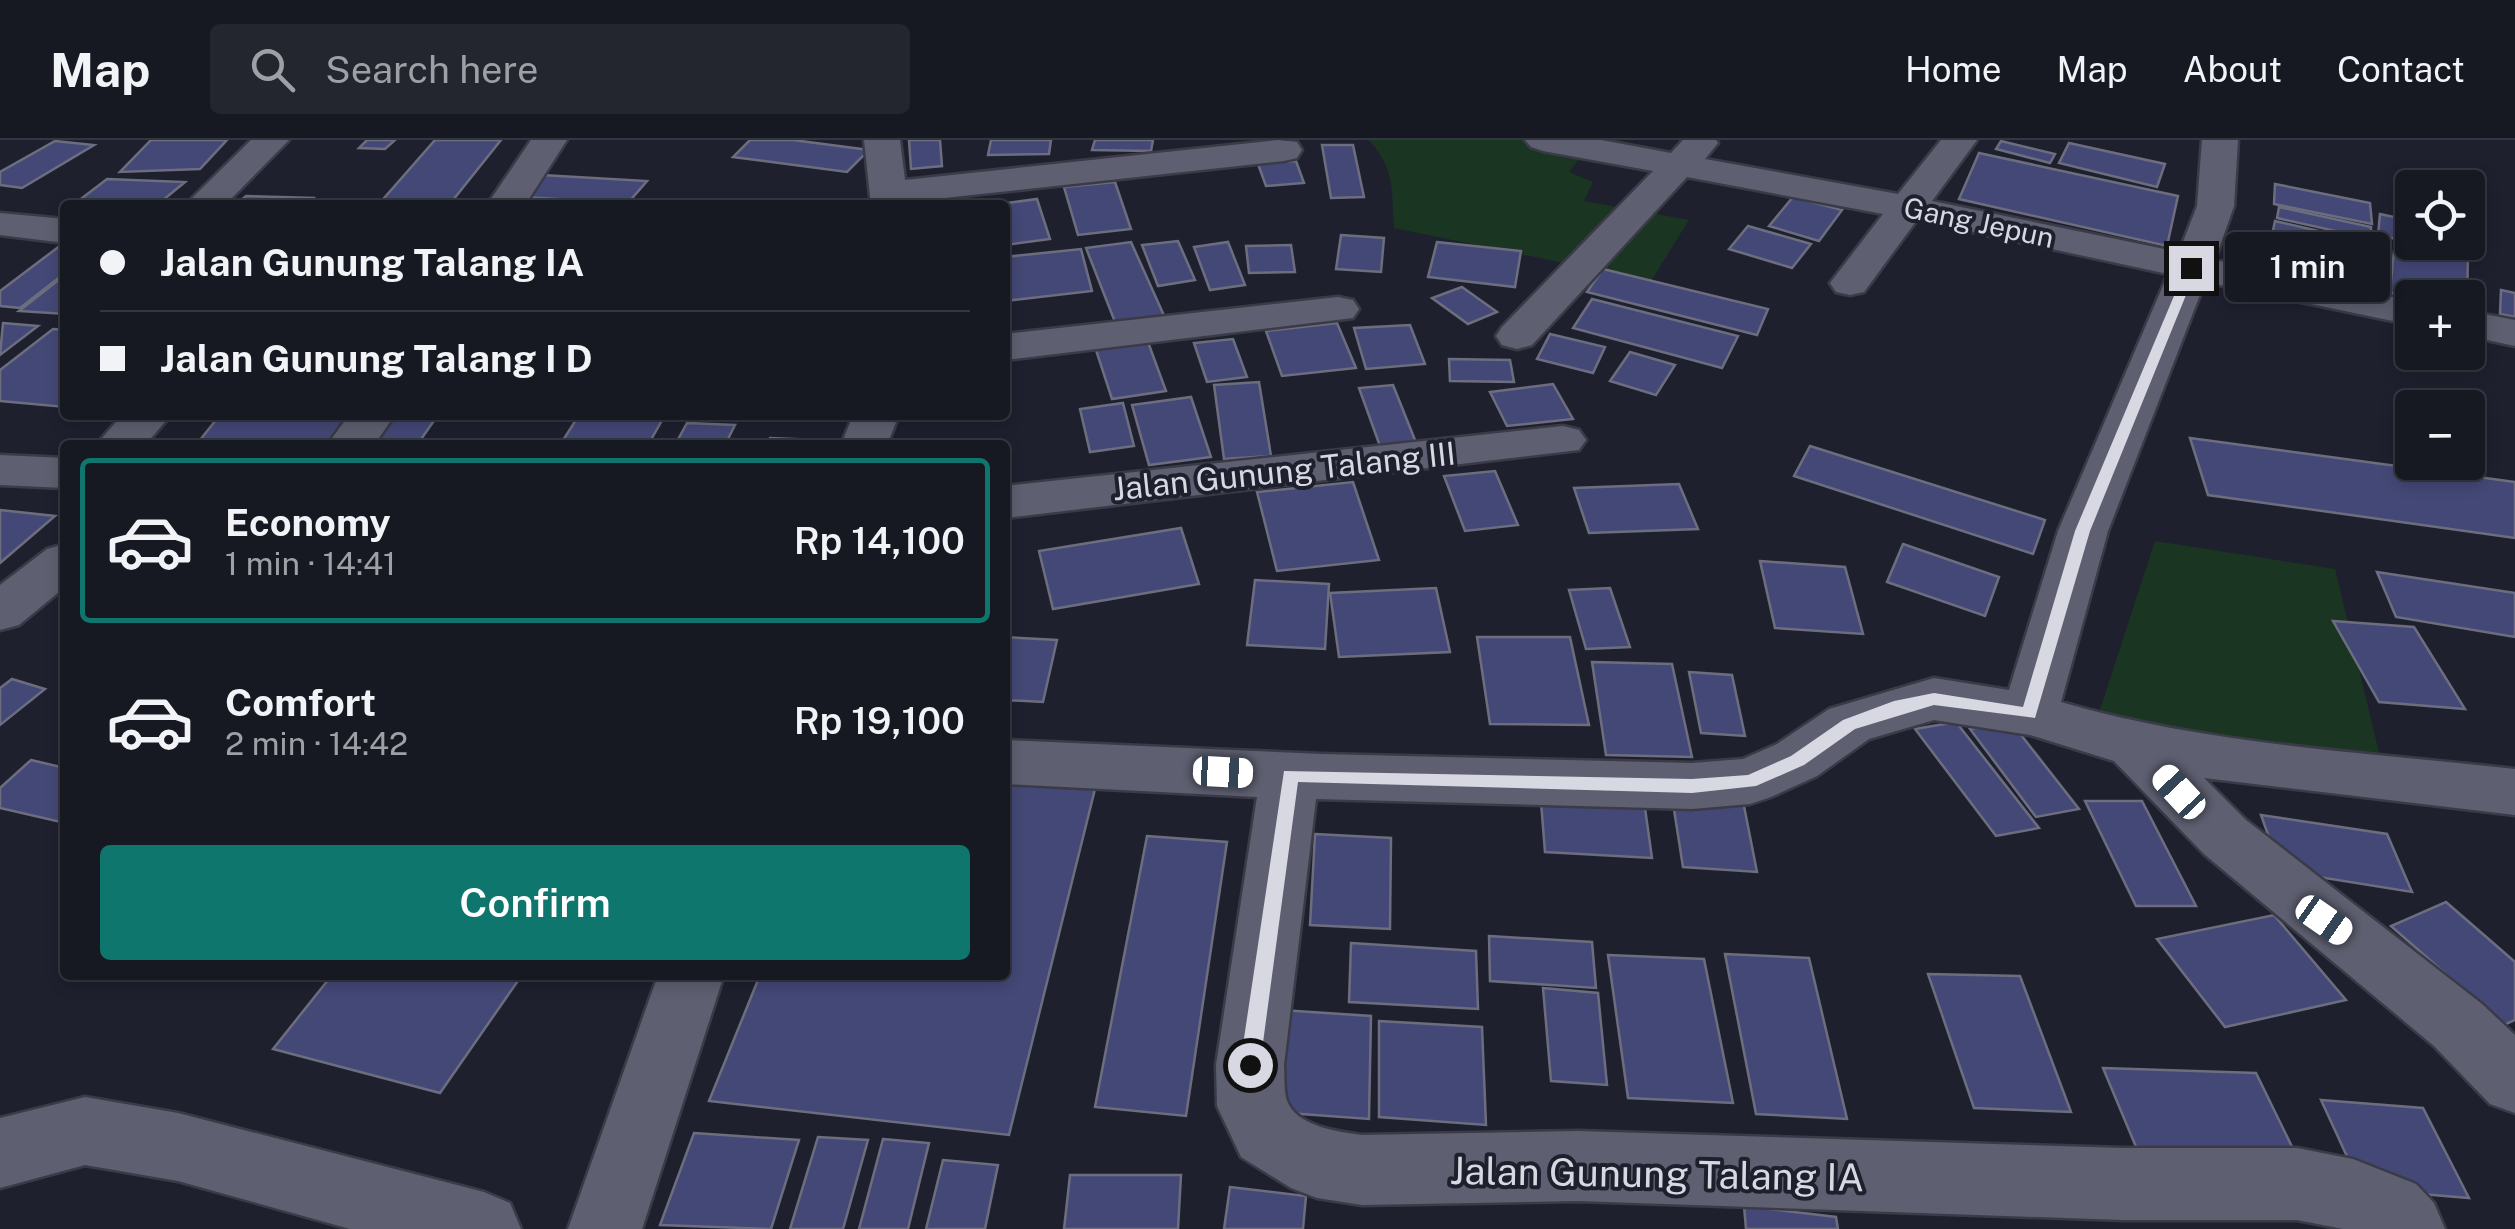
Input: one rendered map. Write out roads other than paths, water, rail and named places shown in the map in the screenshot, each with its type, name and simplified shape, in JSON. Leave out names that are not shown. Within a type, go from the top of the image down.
[{"type":"street","points":[[209,200],[271,140]]},
{"type":"street","points":[[509,200],[549,140]]},
{"type":"street","points":[[882,140],[889,199],[1284,150]]},
{"type":"street","name":"Gang Jepun","points":[[1543,140],[1694,152],[1907,207],[2395,309]]},
{"type":"street","points":[[1850,283],[1959,140]]},
{"type":"street","points":[[2030,714],[2083,531],[2191,268],[2213,228],[2220,187],[2220,140]]},
{"type":"street","points":[[1517,336],[1694,152]]},
{"type":"street","points":[[8,231],[60,231]]},
{"type":"street","points":[[1010,346],[1338,309]]},
{"type":"street","points":[[2485,328],[2515,334]]},
{"type":"street","points":[[124,440],[143,420]]},
{"type":"street","name":"Jalan Gunung Talang III","points":[[1010,501],[1563,440]]},
{"type":"street","points":[[0,470],[60,472]]},
{"type":"street","points":[[0,612],[60,565]]},
{"type":"street","points":[[1010,762],[1290,775],[1711,785],[1750,782],[1798,760],[1849,724],[1934,699],[2030,714],[2134,745],[2306,770],[2515,792]]},
{"type":"street","points":[[2134,745],[2225,837],[2458,1024],[2515,1081]]},
{"type":"street","name":"Jalan Gunung Talang IA","points":[[1290,775],[1250,1065],[1252,1106],[1266,1133],[1317,1163],[1403,1172],[1578,1166],[2123,1184],[2297,1184],[2352,1194],[2390,1210],[2408,1229]]},
{"type":"street","points":[[605,1229],[689,980]]},
{"type":"street","points":[[0,1152],[85,1132],[178,1147],[484,1229]]}]
